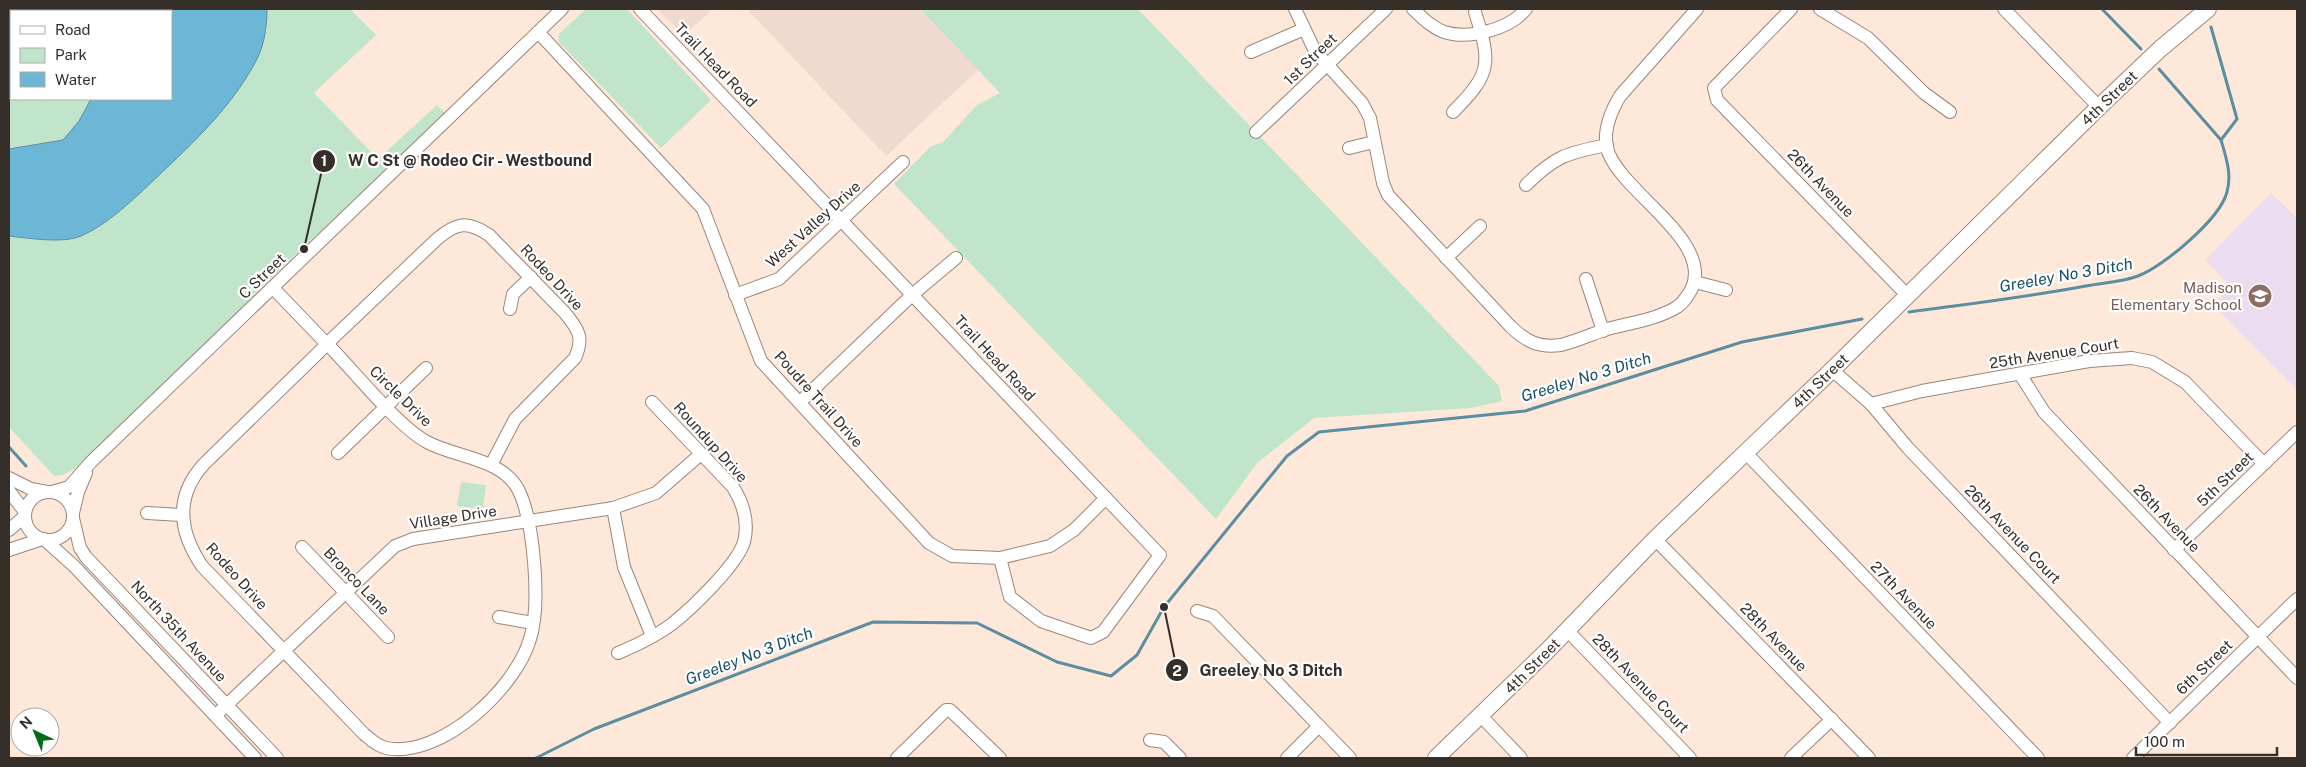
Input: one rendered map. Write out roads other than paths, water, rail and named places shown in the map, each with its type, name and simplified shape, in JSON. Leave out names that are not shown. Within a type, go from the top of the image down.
[{"type":"main road","name":"4th Street","points":[[1436,758],[1567,630],[1655,539],[1832,370],[2099,107],[2160,49],[2205,11]]},
{"type":"street","name":"C Street","points":[[49,492],[68,487],[91,462],[562,9]]},
{"type":"street","name":"Trail Head Road","points":[[640,9],[1160,556],[1097,636],[1091,638],[1042,621],[1010,597],[1000,558]]},
{"type":"street","points":[[1295,9],[1315,51],[1362,103],[1370,118],[1383,182],[1388,195],[1511,327],[1535,345],[1542,347],[1561,345],[1670,311],[1686,299],[1695,282],[1695,261],[1686,243],[1620,173],[1606,145],[1607,128],[1612,109],[1620,96],[1697,9]]},
{"type":"street","name":"1st Street","points":[[1256,132],[1386,9]]},
{"type":"street","points":[[1413,9],[1428,24],[1450,33],[1496,30],[1512,22],[1526,9]]},
{"type":"street","name":"26th Avenue","points":[[1791,9],[1714,88],[1717,100],[1907,295]]},
{"type":"street","points":[[1820,9],[1868,38],[1924,92],[1950,112]]},
{"type":"street","points":[[2004,9],[2099,107]]},
{"type":"street","points":[[1453,112],[1480,81],[1486,66],[1486,54],[1475,12]]},
{"type":"street","points":[[1251,52],[1304,30]]},
{"type":"street","name":"Poudre Trail Drive","points":[[538,32],[703,209],[761,361],[929,543],[952,556],[1000,558],[1050,546],[1074,530],[1106,498]]},
{"type":"street","points":[[1349,148],[1374,142]]},
{"type":"street","points":[[1526,185],[1548,164],[1564,155],[1606,145]]},
{"type":"street","name":"West Valley Drive","points":[[735,295],[779,279],[903,162]]},
{"type":"street","name":"Rodeo Drive","points":[[466,224],[480,228],[531,277],[575,325],[580,336],[580,346],[575,358],[566,369],[515,419],[491,465],[507,476],[517,488],[522,499],[535,570],[536,601],[531,638],[521,662],[510,678],[475,715],[443,736],[409,747],[385,748],[372,741],[202,566],[191,550],[184,533],[181,514],[186,496],[197,472],[436,239],[454,226],[466,224]]},
{"type":"street","points":[[1446,258],[1480,226]]},
{"type":"street","points":[[800,402],[912,295],[956,258]]},
{"type":"street","points":[[510,309],[514,294],[531,277]]},
{"type":"street","points":[[1586,279],[1603,331]]},
{"type":"street","points":[[1695,282],[1726,290]]},
{"type":"street","name":"Circle Drive","points":[[273,288],[387,407],[419,437],[430,444],[491,465]]},
{"type":"street","name":"25th Avenue Court","points":[[1871,404],[1922,391],[2113,358],[2132,358],[2152,362],[2185,382],[2264,464]]},
{"type":"street","points":[[338,453],[426,368]]},
{"type":"street","name":"26th Avenue Court","points":[[1832,370],[1871,404],[1908,448],[2170,722]]},
{"type":"street","name":"26th Avenue","points":[[2020,374],[2044,412],[2297,678]]},
{"type":"street","name":"Roundup Drive","points":[[652,402],[733,487],[741,501],[746,518],[742,549],[734,562],[672,624],[652,636]]},
{"type":"street","name":"5th Street","points":[[2174,550],[2297,432]]},
{"type":"street","name":"27th Avenue","points":[[1746,453],[2038,758]]},
{"type":"street","name":"Village Drive","points":[[216,715],[345,591],[395,546],[413,539],[613,508],[656,494],[701,454]]},
{"type":"street","name":"C Street","points":[[73,516],[78,492],[91,462]]},
{"type":"street","points":[[9,478],[31,489],[64,497],[73,516],[66,533],[52,540],[43,539],[9,550]]},
{"type":"street","points":[[9,491],[25,514],[30,530],[43,539]]},
{"type":"street","points":[[9,530],[25,514],[35,497],[49,492]]},
{"type":"street","points":[[613,508],[624,567],[652,636],[618,652]]},
{"type":"street","points":[[147,513],[181,514]]},
{"type":"street","name":"North 35th Avenue","points":[[73,516],[80,548],[86,557],[276,758]]},
{"type":"street","name":"North 35th Avenue","points":[[43,539],[69,561],[255,758]]},
{"type":"street","name":"28th Avenue","points":[[1655,539],[1869,758]]},
{"type":"street","name":"Bronco Lane","points":[[302,547],[388,637]]},
{"type":"street","name":"6th Street","points":[[2133,758],[2297,599]]},
{"type":"street","points":[[1197,611],[1213,616],[1350,758]]},
{"type":"street","points":[[498,617],[533,623]]},
{"type":"street","name":"28th Avenue Court","points":[[1567,630],[1690,758]]},
{"type":"street","points":[[897,758],[946,710],[954,712],[1000,758]]},
{"type":"street","points":[[1481,716],[1521,758]]},
{"type":"street","points":[[1791,758],[1832,719]]},
{"type":"street","points":[[1287,758],[1319,726]]},
{"type":"street","points":[[1150,740],[1164,742],[1180,758]]},
{"type":"water","points":[[267,9],[262,45],[248,75],[225,107],[199,137],[139,194],[101,225],[81,236],[65,240],[9,236],[9,149],[63,140],[79,121],[90,100],[172,100],[172,10],[153,10]]},
{"type":"waterway","points":[[2102,9],[2141,49]]},
{"type":"waterway","name":"Greeley No 3 Ditch","points":[[1909,312],[2020,297],[2132,278],[2149,271],[2162,262],[2203,228],[2214,215],[2227,192],[2229,172],[2221,140],[2237,119],[2211,27]]},
{"type":"waterway","points":[[2159,69],[2221,140]]},
{"type":"waterway","name":"Greeley No 3 Ditch","points":[[536,758],[594,729],[873,622],[977,623],[1057,662],[1111,676],[1137,655],[1164,607],[1287,456],[1319,432],[1525,411],[1742,342],[1862,319]]},
{"type":"waterway","points":[[9,447],[26,466]]},
{"type":"place","name":"W C St @ Rodeo Cir - Westbound","points":[[304,249]]},
{"type":"place","name":"Madison Elementary School","points":[[2260,296]]},
{"type":"place","name":"Greeley No 3 Ditch","points":[[1164,607]]}]
